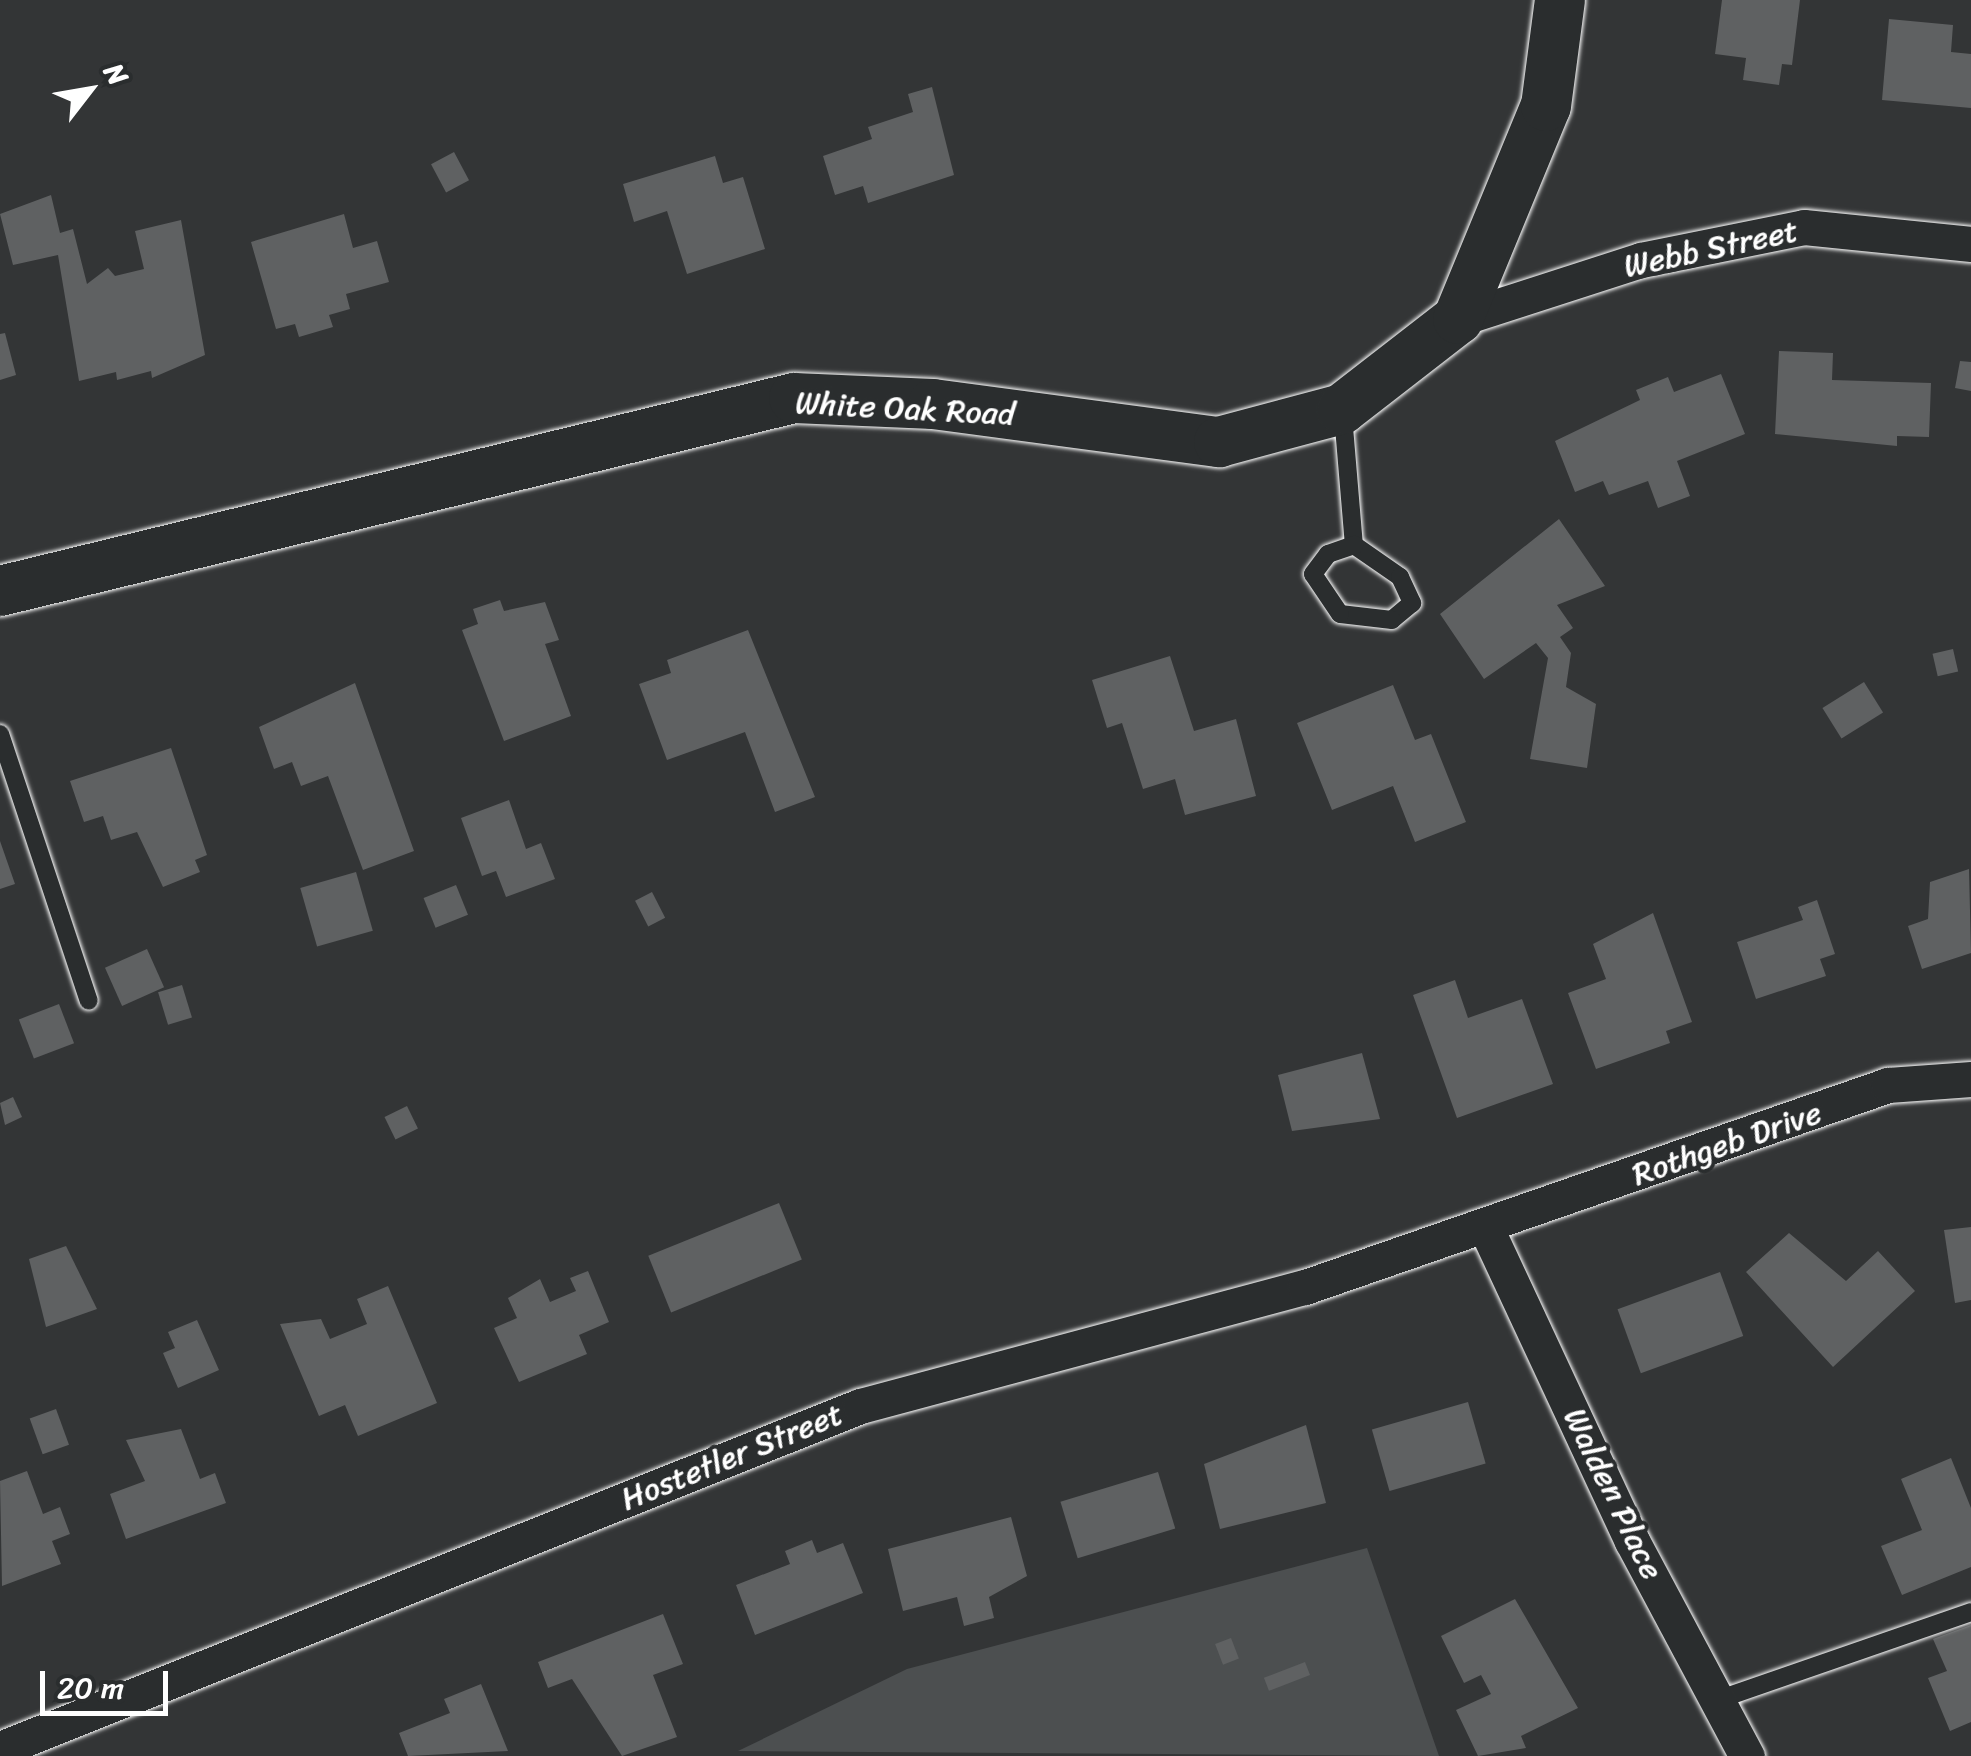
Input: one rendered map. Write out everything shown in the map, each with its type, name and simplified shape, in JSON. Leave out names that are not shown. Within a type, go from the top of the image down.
[{"type":"street","name":"White Oak Road","points":[[0,592],[794,398],[934,404],[1219,442],[1342,409],[1458,319],[1546,106],[1560,0]]},
{"type":"street","name":"Webb Street","points":[[1458,319],[1641,260],[1804,227],[1971,244]]},
{"type":"street","name":"Rothgeb Drive","points":[[1486,1228],[1888,1085],[1971,1079]]},
{"type":"street","name":"Walden Place","points":[[1486,1228],[1632,1541],[1720,1699],[1747,1756]]},
{"type":"street","name":"Hostetler Street","points":[[0,1750],[860,1406],[1305,1287],[1486,1228]]},
{"type":"lane","points":[[1342,409],[1354,545]]},
{"type":"lane","points":[[1354,545],[1400,577],[1412,603],[1392,620],[1340,614],[1313,574],[1328,554],[1354,545]]},
{"type":"lane","points":[[0,734],[89,1002]]},
{"type":"lane","points":[[1720,1699],[1971,1612]]},
{"type":"shaded area","points":[[1367,1548],[1439,1756],[738,1751],[907,1669]]},
{"type":"building","points":[[1722,0],[1800,0],[1792,65],[1782,64],[1779,85],[1743,80],[1746,58],[1715,54]]},
{"type":"building","points":[[1889,19],[1953,25],[1951,52],[1971,54],[1971,108],[1882,100]]},
{"type":"building","points":[[932,87],[954,175],[868,203],[863,186],[835,195],[823,156],[872,139],[868,127],[913,112],[908,94]]},
{"type":"building","points":[[454,152],[469,180],[446,192],[431,164]]},
{"type":"building","points":[[715,156],[723,183],[743,177],[765,249],[687,274],[667,211],[634,222],[623,184]]},
{"type":"building","points":[[51,195],[60,233],[73,229],[87,284],[108,268],[115,276],[144,269],[135,231],[181,220],[205,355],[152,378],[151,371],[117,380],[116,372],[79,381],[58,255],[13,265],[0,214]]},
{"type":"building","points":[[344,214],[353,248],[377,241],[389,282],[346,294],[350,309],[329,315],[333,327],[299,337],[295,324],[276,329],[251,242]]},
{"type":"building","points":[[5,333],[16,375],[0,380],[0,334]]},
{"type":"building","points":[[1779,351],[1833,353],[1832,380],[1931,383],[1929,437],[1897,436],[1897,446],[1775,434]]},
{"type":"building","points":[[1960,361],[1971,362],[1971,391],[1955,388]]},
{"type":"building","points":[[1721,374],[1745,434],[1677,461],[1690,496],[1658,508],[1648,481],[1609,495],[1603,481],[1575,492],[1555,441],[1640,400],[1636,390],[1668,377],[1674,392]]},
{"type":"building","points":[[1559,519],[1605,586],[1557,605],[1573,628],[1560,637],[1571,653],[1566,687],[1596,704],[1587,768],[1530,759],[1548,658],[1536,643],[1484,679],[1440,614]]},
{"type":"building","points":[[500,600],[504,611],[545,602],[559,640],[545,644],[571,716],[504,741],[462,630],[478,624],[473,609]]},
{"type":"building","points":[[748,630],[815,797],[775,812],[745,732],[667,760],[639,684],[671,673],[667,660]]},
{"type":"building","points":[[1953,649],[1958,671],[1938,676],[1933,654]]},
{"type":"building","points":[[1170,656],[1194,731],[1236,719],[1256,796],[1185,815],[1175,779],[1143,789],[1122,723],[1107,728],[1092,680]]},
{"type":"building","points":[[1864,682],[1883,713],[1842,738],[1822,708]]},
{"type":"building","points":[[355,683],[414,851],[363,870],[328,776],[301,786],[292,762],[274,769],[259,727]]},
{"type":"building","points":[[1393,685],[1415,740],[1431,734],[1466,822],[1415,842],[1393,786],[1332,810],[1297,723]]},
{"type":"building","points":[[171,748],[207,855],[195,860],[200,872],[163,887],[137,832],[111,840],[103,816],[84,822],[70,781]]},
{"type":"building","points":[[509,800],[526,849],[541,843],[555,879],[506,897],[496,871],[482,876],[461,818]]},
{"type":"building","points":[[0,841],[15,884],[0,889]]},
{"type":"building","points":[[1969,869],[1971,953],[1922,969],[1908,926],[1928,919],[1930,882]]},
{"type":"building","points":[[356,872],[373,931],[317,947],[300,888]]},
{"type":"building","points":[[456,885],[468,915],[436,928],[424,898]]},
{"type":"building","points":[[652,892],[665,918],[648,926],[635,901]]},
{"type":"building","points":[[1817,900],[1835,954],[1820,959],[1826,976],[1756,999],[1737,942],[1803,920],[1798,907]]},
{"type":"building","points":[[1653,913],[1692,1022],[1666,1031],[1670,1043],[1596,1069],[1568,993],[1606,979],[1593,944]]},
{"type":"building","points":[[147,949],[164,987],[122,1006],[105,968]]},
{"type":"building","points":[[1455,980],[1468,1018],[1522,999],[1553,1084],[1457,1118],[1413,995]]},
{"type":"building","points":[[182,985],[192,1018],[168,1025],[158,992]]},
{"type":"building","points":[[59,1004],[74,1043],[34,1059],[19,1019]]},
{"type":"building","points":[[1362,1053],[1380,1119],[1292,1131],[1278,1075]]},
{"type":"building","points":[[13,1097],[22,1117],[5,1125],[0,1103]]},
{"type":"building","points":[[407,1106],[418,1128],[395,1139],[385,1117]]},
{"type":"building","points":[[779,1203],[802,1260],[671,1312],[648,1256]]},
{"type":"building","points":[[1971,1227],[1971,1300],[1955,1303],[1944,1230]]},
{"type":"building","points":[[1789,1233],[1846,1281],[1878,1251],[1915,1291],[1833,1367],[1746,1272]]},
{"type":"building","points":[[66,1246],[97,1309],[46,1327],[29,1259]]},
{"type":"building","points":[[588,1271],[609,1322],[579,1335],[587,1354],[519,1382],[494,1328],[517,1318],[508,1298],[540,1279],[550,1302],[576,1291],[570,1278]]},
{"type":"building","points":[[1720,1272],[1743,1336],[1641,1373],[1618,1309]]},
{"type":"building","points":[[388,1286],[437,1403],[358,1436],[345,1405],[319,1416],[280,1324],[321,1319],[330,1339],[367,1324],[357,1299]]},
{"type":"building","points":[[197,1320],[219,1370],[178,1388],[163,1353],[175,1348],[168,1332]]},
{"type":"building","points":[[1468,1402],[1486,1464],[1390,1491],[1372,1430]]},
{"type":"building","points":[[56,1409],[69,1445],[43,1454],[30,1419]]},
{"type":"building","points":[[1306,1425],[1326,1503],[1220,1529],[1204,1464]]},
{"type":"building","points":[[181,1429],[200,1479],[215,1473],[226,1503],[126,1539],[110,1494],[145,1481],[126,1440]]},
{"type":"building","points":[[1951,1458],[1971,1508],[1971,1567],[1902,1595],[1881,1546],[1922,1530],[1901,1479]]},
{"type":"building","points":[[27,1471],[43,1514],[60,1507],[70,1534],[52,1541],[61,1564],[2,1586],[0,1481]]},
{"type":"building","points":[[1158,1472],[1175,1528],[1078,1558],[1060,1502]]},
{"type":"building","points":[[1011,1517],[1027,1576],[989,1597],[994,1618],[964,1626],[957,1597],[903,1611],[888,1549]]},
{"type":"building","points":[[812,1540],[817,1553],[843,1543],[863,1593],[755,1635],[736,1585],[790,1564],[785,1551]]},
{"type":"building","points":[[1515,1599],[1578,1708],[1521,1736],[1526,1748],[1478,1756],[1456,1710],[1491,1694],[1481,1675],[1464,1683],[1441,1636]]},
{"type":"building","points":[[663,1614],[683,1664],[653,1675],[677,1737],[622,1756],[572,1679],[548,1688],[538,1662]]},
{"type":"building","points":[[1971,1625],[1971,1722],[1950,1731],[1928,1678],[1947,1671],[1933,1639]]},
{"type":"building","points":[[1231,1638],[1239,1659],[1223,1665],[1215,1644]]},
{"type":"building","points":[[1305,1662],[1310,1675],[1269,1691],[1264,1678]]},
{"type":"building","points":[[481,1684],[508,1751],[408,1756],[399,1733],[450,1713],[444,1699]]}]
